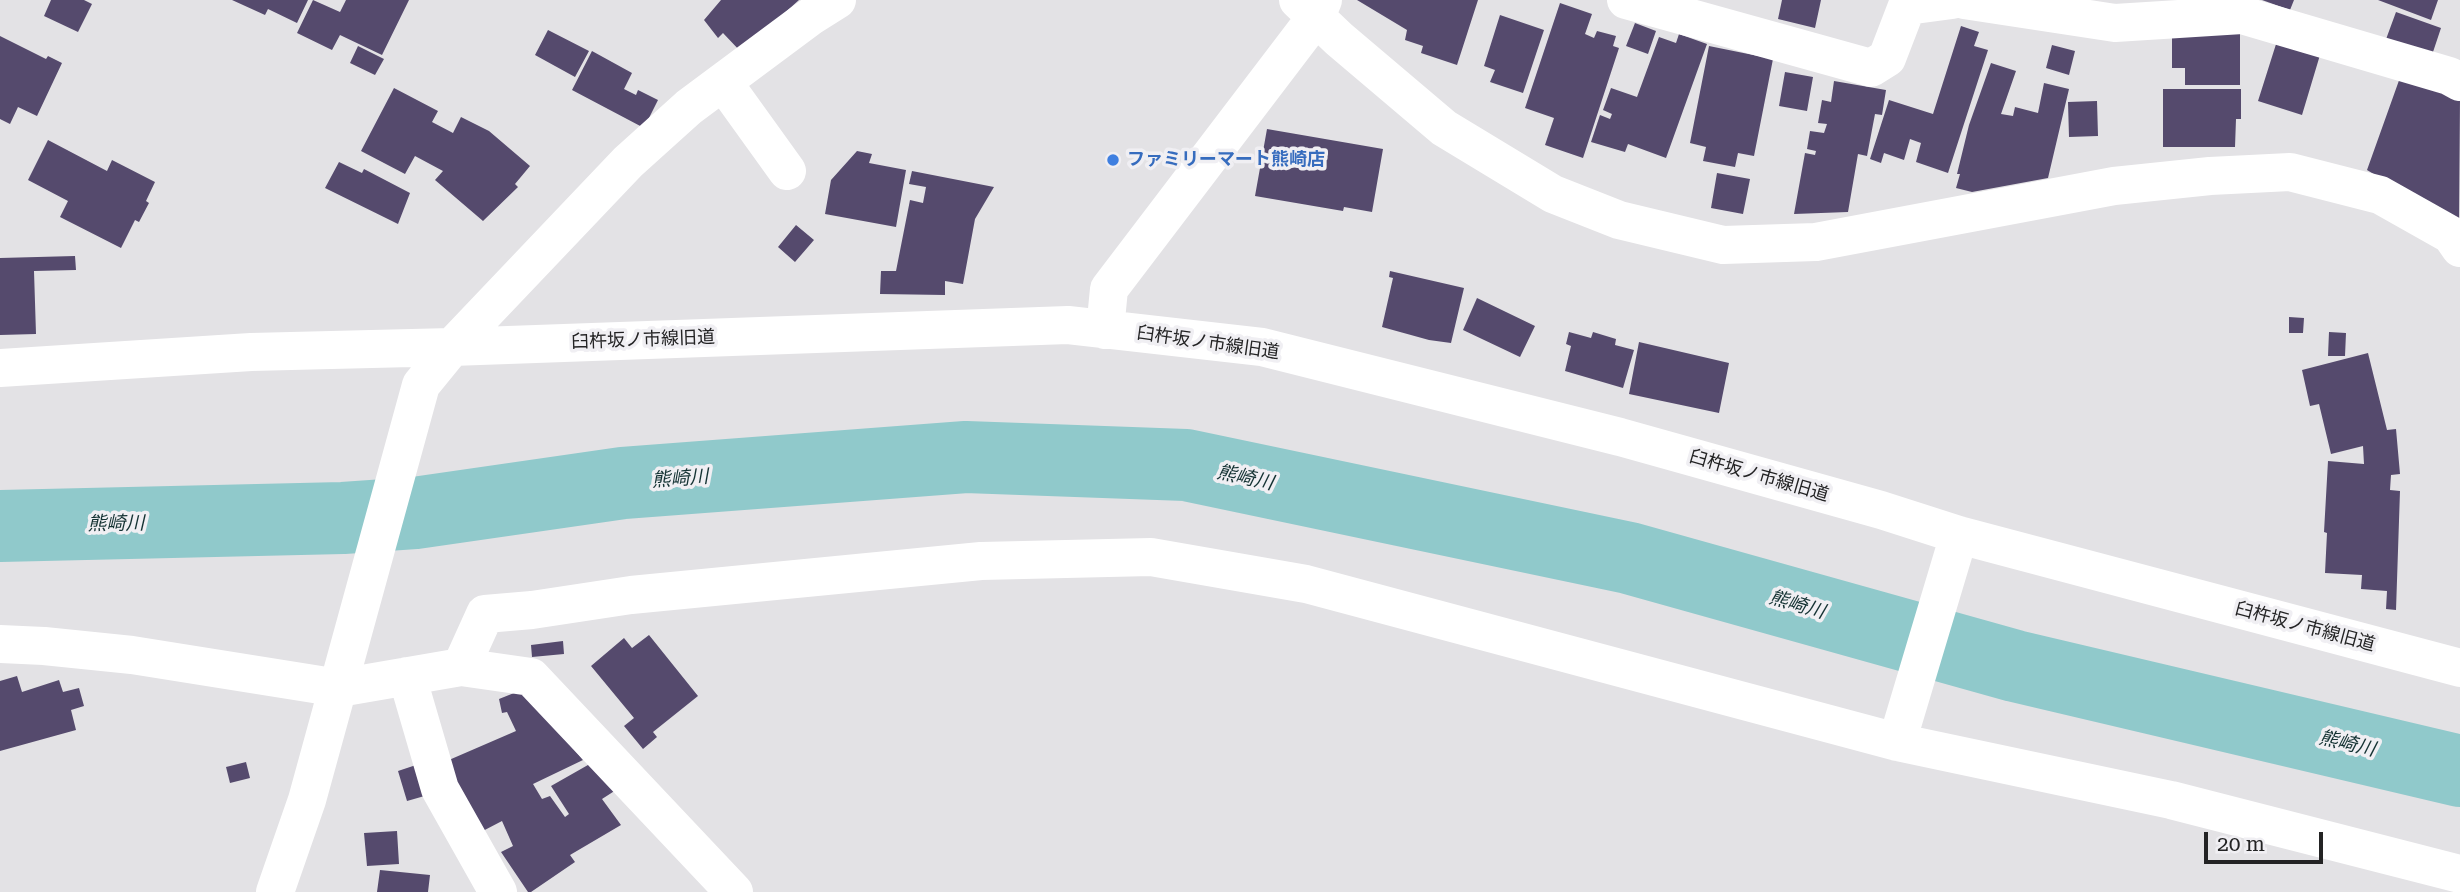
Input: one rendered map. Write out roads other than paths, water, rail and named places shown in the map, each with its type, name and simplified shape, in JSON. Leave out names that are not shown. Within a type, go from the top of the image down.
[{"type":"street","points":[[275,892],[307,800],[421,385],[452,347],[628,162],[689,107],[729,90],[810,16],[837,0]]},
{"type":"street","points":[[1626,0],[1871,68],[1886,58],[1907,6],[1952,0]]},
{"type":"street","points":[[1964,0],[2115,23],[2242,15],[2449,76],[2460,82]]},
{"type":"street","points":[[1105,330],[1110,289],[1312,6],[1444,128],[1553,194],[1619,220],[1723,245],[1816,242],[2115,186],[2210,176],[2290,172],[2380,195],[2457,233]]},
{"type":"street","points":[[729,90],[788,171]]},
{"type":"street","name":"臼杵坂ノ市線旧道","points":[[0,368],[251,352],[1054,326],[1262,347],[1620,437],[1881,510],[1955,546],[2460,668]]},
{"type":"street","points":[[1898,737],[1955,546]]},
{"type":"street","points":[[461,667],[485,614],[632,596],[981,561],[1151,557],[1306,584],[1898,737],[2171,800],[2460,874]]},
{"type":"street","points":[[0,645],[44,646],[132,655],[339,688],[461,667],[531,677],[734,892]]},
{"type":"street","points":[[407,676],[439,789],[498,892]]},
{"type":"waterway","name":"熊崎川","points":[[0,526],[343,518],[415,513],[623,483],[966,457],[1186,465],[1629,558],[2015,666],[2460,771]]},
{"type":"place","name":"ファミリーマート熊崎店","points":[[1113,160]]}]
